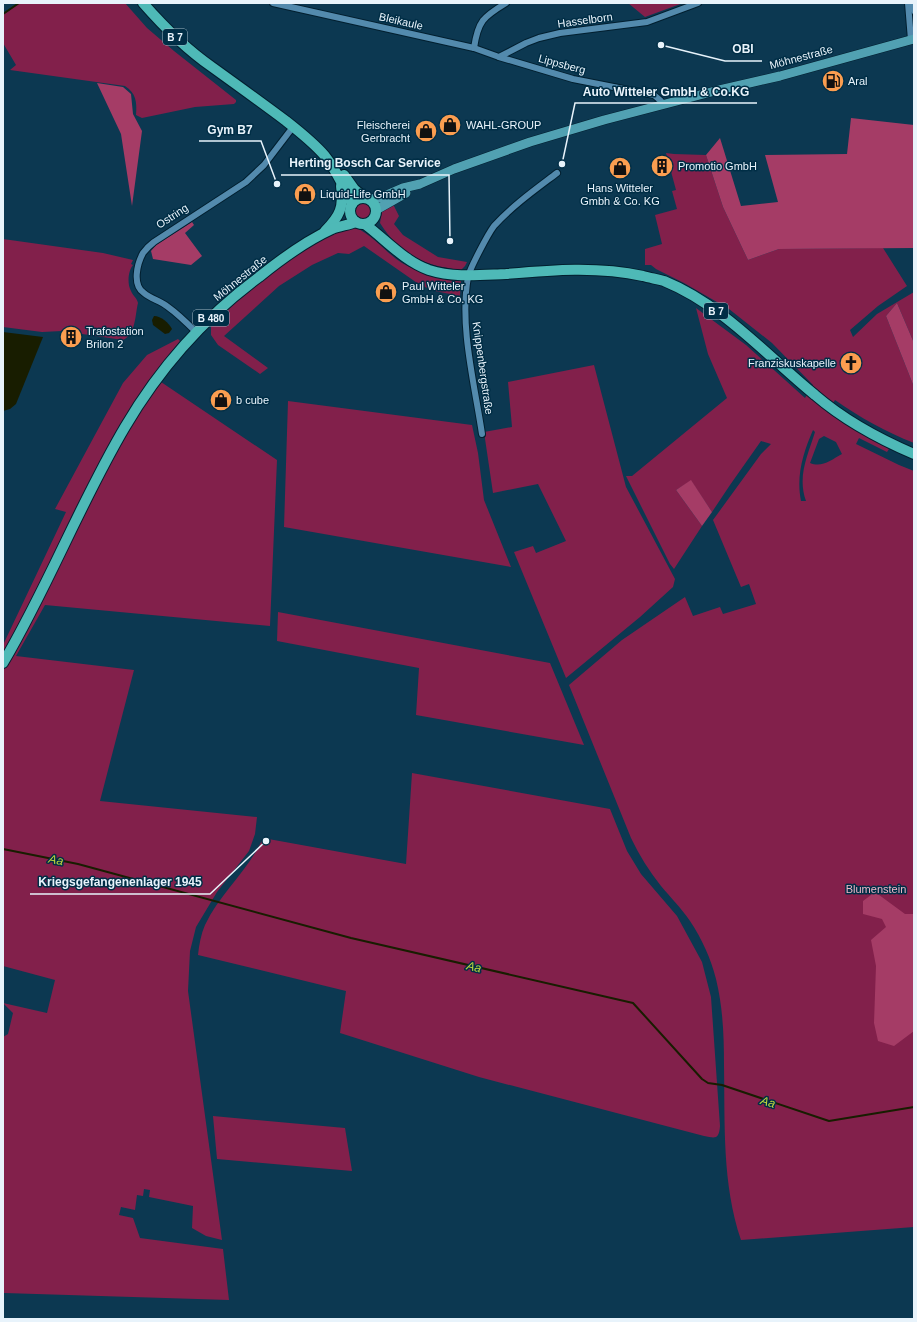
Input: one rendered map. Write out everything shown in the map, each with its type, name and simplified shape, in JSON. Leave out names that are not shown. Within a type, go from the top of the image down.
[{"type":"main road","name":"B 7","points":[[143,3],[162,25],[189,49],[293,127],[336,165],[351,185],[374,204],[368,219]]},
{"type":"main road","name":"B 7","points":[[325,156],[340,178],[351,208],[352,218],[368,219],[402,255],[426,268],[438,272],[468,276],[586,269],[630,274],[662,281],[690,294],[713,309],[816,396],[840,414],[890,443],[914,454]]},
{"type":"main road","points":[[321,235],[335,221],[341,210],[342,198],[340,178]]},
{"type":"main road","points":[[351,208],[357,200],[367,199]]},
{"type":"main road","name":"B 480","points":[[333,229],[351,208]]},
{"type":"main road","name":"B 480","points":[[321,235],[333,229],[368,219]]},
{"type":"main road","name":"Möhnestraße","points":[[3,663],[24,629],[82,507],[125,426],[138,405],[169,363],[196,332],[250,283],[285,257],[321,235]]},
{"type":"street","name":"Bleikaule","points":[[274,3],[476,49]]},
{"type":"street","points":[[499,57],[476,49],[477,31],[482,21],[506,3]]},
{"type":"street","name":"Hasselborn","points":[[499,57],[539,38],[568,32],[647,22],[698,3]]},
{"type":"street","points":[[909,3],[914,11]]},
{"type":"street","points":[[909,3],[913,40]]},
{"type":"street","name":"Möhnestraße","points":[[368,219],[420,184],[452,170],[530,142],[604,120],[715,91],[780,76],[913,40]]},
{"type":"street","name":"Lippsberg","points":[[499,57],[573,79],[654,95],[659,98],[662,105]]},
{"type":"street","name":"Ostring","points":[[196,332],[170,308],[145,294],[140,289],[137,282],[140,258],[146,248],[154,242],[246,182],[264,165],[293,127]]},
{"type":"street","name":"Knippenbergstraße","points":[[482,434],[466,326],[468,276],[494,226],[557,173]]},
{"type":"street","name":"Möhnestraße","points":[[367,199],[380,198],[403,188],[420,184]]},
{"type":"green space","points":[[20,3],[125,3],[147,28],[236,100],[236,102],[234,104],[195,107],[142,118],[136,115],[134,95],[125,86],[10,70],[16,65],[3,43],[3,15]]},
{"type":"green space","points":[[628,3],[683,3],[645,17]]},
{"type":"green space","name":"Blumenstein","points":[[666,153],[706,155],[723,207],[748,260],[779,249],[883,248],[907,286],[878,306],[850,330],[853,337],[877,314],[914,292],[914,343],[897,303],[886,316],[914,387],[914,443],[873,424],[835,400],[827,412],[889,449],[887,452],[859,438],[856,444],[914,471],[914,1227],[741,1240],[730,1197],[725,1132],[723,1022],[712,964],[706,949],[690,921],[652,875],[634,844],[569,685],[622,640],[685,597],[693,616],[720,607],[723,614],[756,604],[749,584],[741,587],[713,520],[761,454],[771,444],[761,441],[712,512],[691,481],[676,490],[702,526],[674,569],[670,564],[626,476],[632,476],[727,398],[708,354],[696,308],[746,345],[805,398],[813,385],[772,343],[729,309],[651,265],[645,265],[645,249],[662,244],[655,215],[677,209],[672,191],[676,190]],"holes":[[[813,430],[815,432],[804,466],[803,474],[806,501],[801,501],[799,483],[801,465]],[[824,436],[836,442],[842,454],[819,465],[810,463],[819,439]]]},
{"type":"green space","points":[[359,201],[367,201],[373,207],[373,215],[367,221],[359,221],[353,215],[353,207]]},
{"type":"green space","points":[[393,204],[399,216],[394,224],[403,235],[438,257],[467,262],[465,266],[461,270],[424,262],[405,251],[396,243],[380,223],[382,211]]},
{"type":"green space","points":[[355,227],[368,235],[396,259],[409,267],[430,275],[461,281],[460,296],[435,291],[420,285],[364,246],[349,254],[338,253],[312,265],[279,286],[224,336],[268,368],[260,374],[218,345],[211,335],[211,327],[232,304],[282,265],[319,241],[336,232]]},
{"type":"green space","points":[[3,239],[103,253],[133,260],[131,264],[133,265],[129,274],[129,285],[138,303],[133,329],[123,340],[62,331],[42,332],[3,327]]},
{"type":"green space","points":[[178,339],[180,341],[141,394],[23,621],[3,656],[3,645],[66,512],[55,509],[123,383],[147,355]]},
{"type":"green space","points":[[594,365],[626,487],[675,579],[673,587],[640,617],[566,678],[514,552],[533,546],[536,553],[566,541],[538,484],[493,493],[484,432],[512,427],[508,382]]},
{"type":"green space","points":[[161,382],[277,460],[270,626],[45,605],[16,656],[134,670],[100,801],[257,817],[255,834],[249,851],[217,892],[196,927],[190,951],[188,991],[222,1240],[206,1236],[192,1228],[193,1206],[149,1197],[150,1190],[144,1189],[143,1196],[137,1195],[135,1210],[121,1207],[119,1215],[133,1218],[140,1238],[223,1249],[229,1300],[4,1293],[3,1298],[3,1037],[8,1034],[13,1013],[3,1003],[47,1013],[55,980],[3,966],[3,671],[31,624],[88,504],[130,426]]},
{"type":"green space","points":[[288,401],[472,425],[478,453],[484,500],[511,567],[284,527]]},
{"type":"green space","points":[[278,612],[550,663],[584,745],[416,715],[419,668],[277,641]]},
{"type":"green space","points":[[412,773],[610,809],[627,851],[641,874],[677,916],[702,962],[711,997],[720,1126],[719,1134],[716,1137],[704,1136],[479,1077],[340,1033],[346,991],[198,955],[202,932],[211,913],[250,861],[263,838],[406,864]]},
{"type":"green space","points":[[213,1116],[345,1128],[352,1171],[217,1159]]},
{"type":"shaded area","points":[[97,83],[123,87],[131,94],[133,114],[142,131],[132,206],[121,134]]},
{"type":"shaded area","points":[[851,118],[914,125],[914,248],[779,249],[748,260],[723,207],[706,155],[720,138],[741,206],[778,202],[765,155],[847,154]]},
{"type":"shaded area","points":[[192,222],[194,225],[185,233],[202,256],[191,265],[153,259],[151,251],[156,245]]},
{"type":"shaded area","points":[[897,303],[914,343],[914,387],[886,316]]},
{"type":"shaded area","points":[[154,316],[157,316],[169,324],[172,329],[169,333],[165,334],[153,325],[152,320]]},
{"type":"shaded area","points":[[3,332],[43,337],[16,404],[10,409],[3,411]]},
{"type":"shaded area","points":[[691,480],[712,512],[702,526],[676,490]]},
{"type":"shaded area","points":[[875,892],[905,914],[914,914],[914,1031],[894,1046],[878,1041],[874,1023],[876,966],[871,940],[886,927],[882,919],[863,914],[863,901]]},
{"type":"waterway","points":[[3,14],[19,3]]},
{"type":"waterway","name":"Aa","points":[[3,849],[78,864],[351,938],[633,1003],[702,1079],[708,1083],[722,1085],[829,1121],[914,1107]]},
{"type":"place","name":"OBI","points":[[661,45]]},
{"type":"place","name":"Aral","points":[[833,81]]},
{"type":"place","name":"WAHL-GROUP","points":[[450,125]]},
{"type":"place","name":"Fleischerei Gerbracht","points":[[426,131]]},
{"type":"place","name":"Auto Witteler GmbH & Co.KG","points":[[562,164]]},
{"type":"place","name":"Promotio GmbH","points":[[662,166]]},
{"type":"place","name":"Hans Witteler Gmbh & Co. KG","points":[[620,168]]},
{"type":"place","name":"Gym B7","points":[[277,184]]},
{"type":"place","name":"Liquid-Life GmbH","points":[[305,194]]},
{"type":"place","name":"Herting Bosch Car Service","points":[[450,241]]},
{"type":"place","name":"Paul Witteler GmbH & Co. KG","points":[[386,292]]},
{"type":"place","name":"Trafostation Brilon 2","points":[[71,337]]},
{"type":"place","name":"Franziskuskapelle","points":[[851,363]]},
{"type":"place","name":"b cube","points":[[221,400]]},
{"type":"place","name":"Kriegsgefangenenlager 1945","points":[[266,841]]}]
